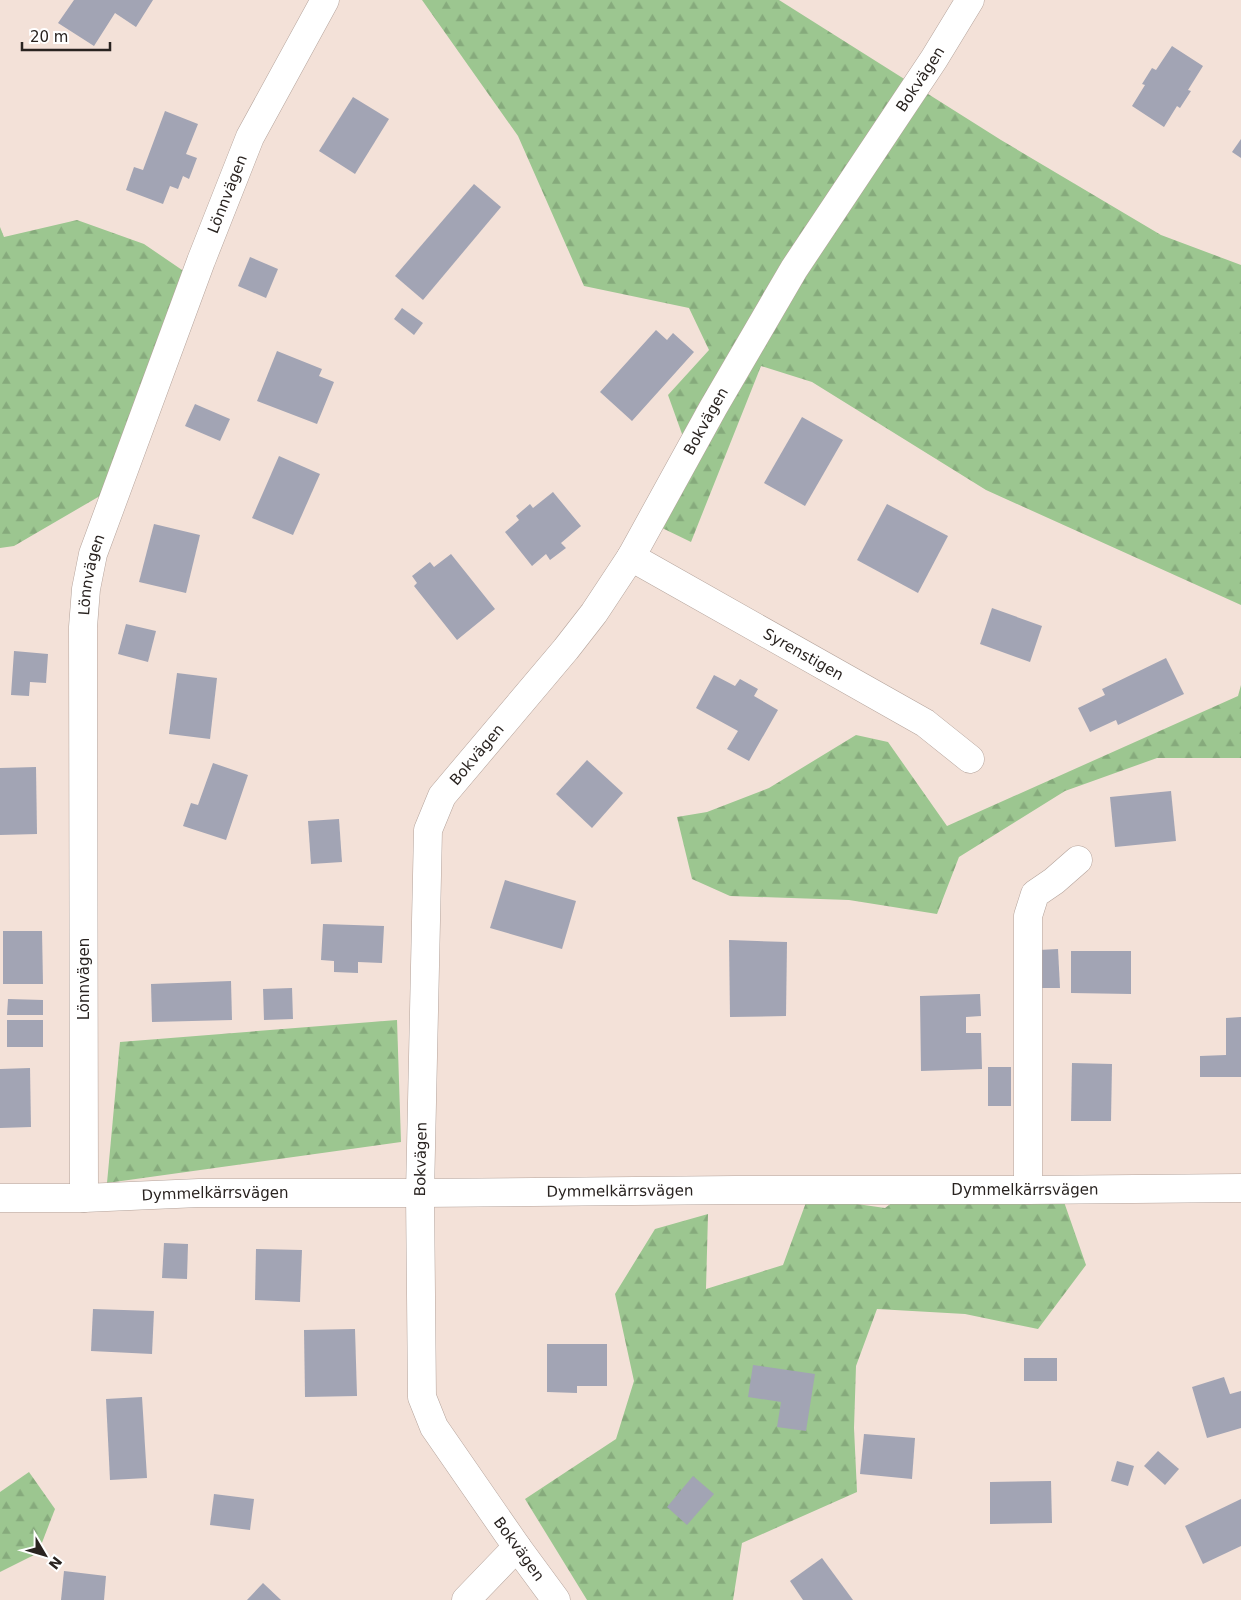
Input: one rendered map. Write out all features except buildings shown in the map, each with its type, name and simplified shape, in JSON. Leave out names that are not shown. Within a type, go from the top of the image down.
[{"type":"street","name":"Lönnvägen","points":[[84,1198],[83,627],[89,572],[93,554],[201,261],[250,137],[325,0]]},
{"type":"street","name":"Bokvägen","points":[[556,1600],[516,1547],[434,1427],[422,1397],[420,1193],[428,830],[442,796],[594,613],[631,557],[713,408],[794,269],[934,59],[970,0]]},
{"type":"street","name":"Syrenstigen","points":[[631,557],[926,723],[970,759]]},
{"type":"street","points":[[1028,1190],[1028,916],[1035,894],[1054,881],[1078,860]]},
{"type":"street","name":"Dymmelkärrsvägen","points":[[0,1198],[84,1198],[199,1193],[1241,1188]]},
{"type":"street","points":[[466,1600],[516,1547]]},
{"type":"green space","points":[[422,0],[779,0],[1001,140],[1161,235],[1241,265],[1241,605],[986,490],[812,382],[761,366],[691,542],[658,526],[691,459],[668,395],[709,350],[689,308],[584,286],[518,136]]},
{"type":"green space","points":[[77,220],[144,244],[185,272],[105,493],[14,546],[0,548],[0,227],[4,237]]},
{"type":"green space","points":[[1241,685],[1241,758],[1157,758],[1065,791],[959,857],[937,914],[849,900],[730,896],[692,879],[677,817],[707,812],[769,788],[856,735],[888,742],[947,826],[1238,696]]},
{"type":"green space","points":[[397,1020],[401,1142],[107,1183],[120,1042]]},
{"type":"green space","points":[[909,1190],[1063,1199],[1086,1265],[1038,1329],[965,1314],[877,1309],[856,1366],[854,1428],[857,1492],[742,1543],[733,1600],[587,1600],[525,1499],[616,1439],[634,1381],[615,1294],[655,1229],[708,1214],[706,1289],[783,1265],[808,1197],[885,1208]]},
{"type":"green space","points":[[29,1472],[55,1509],[38,1553],[0,1572],[0,1492]]}]
